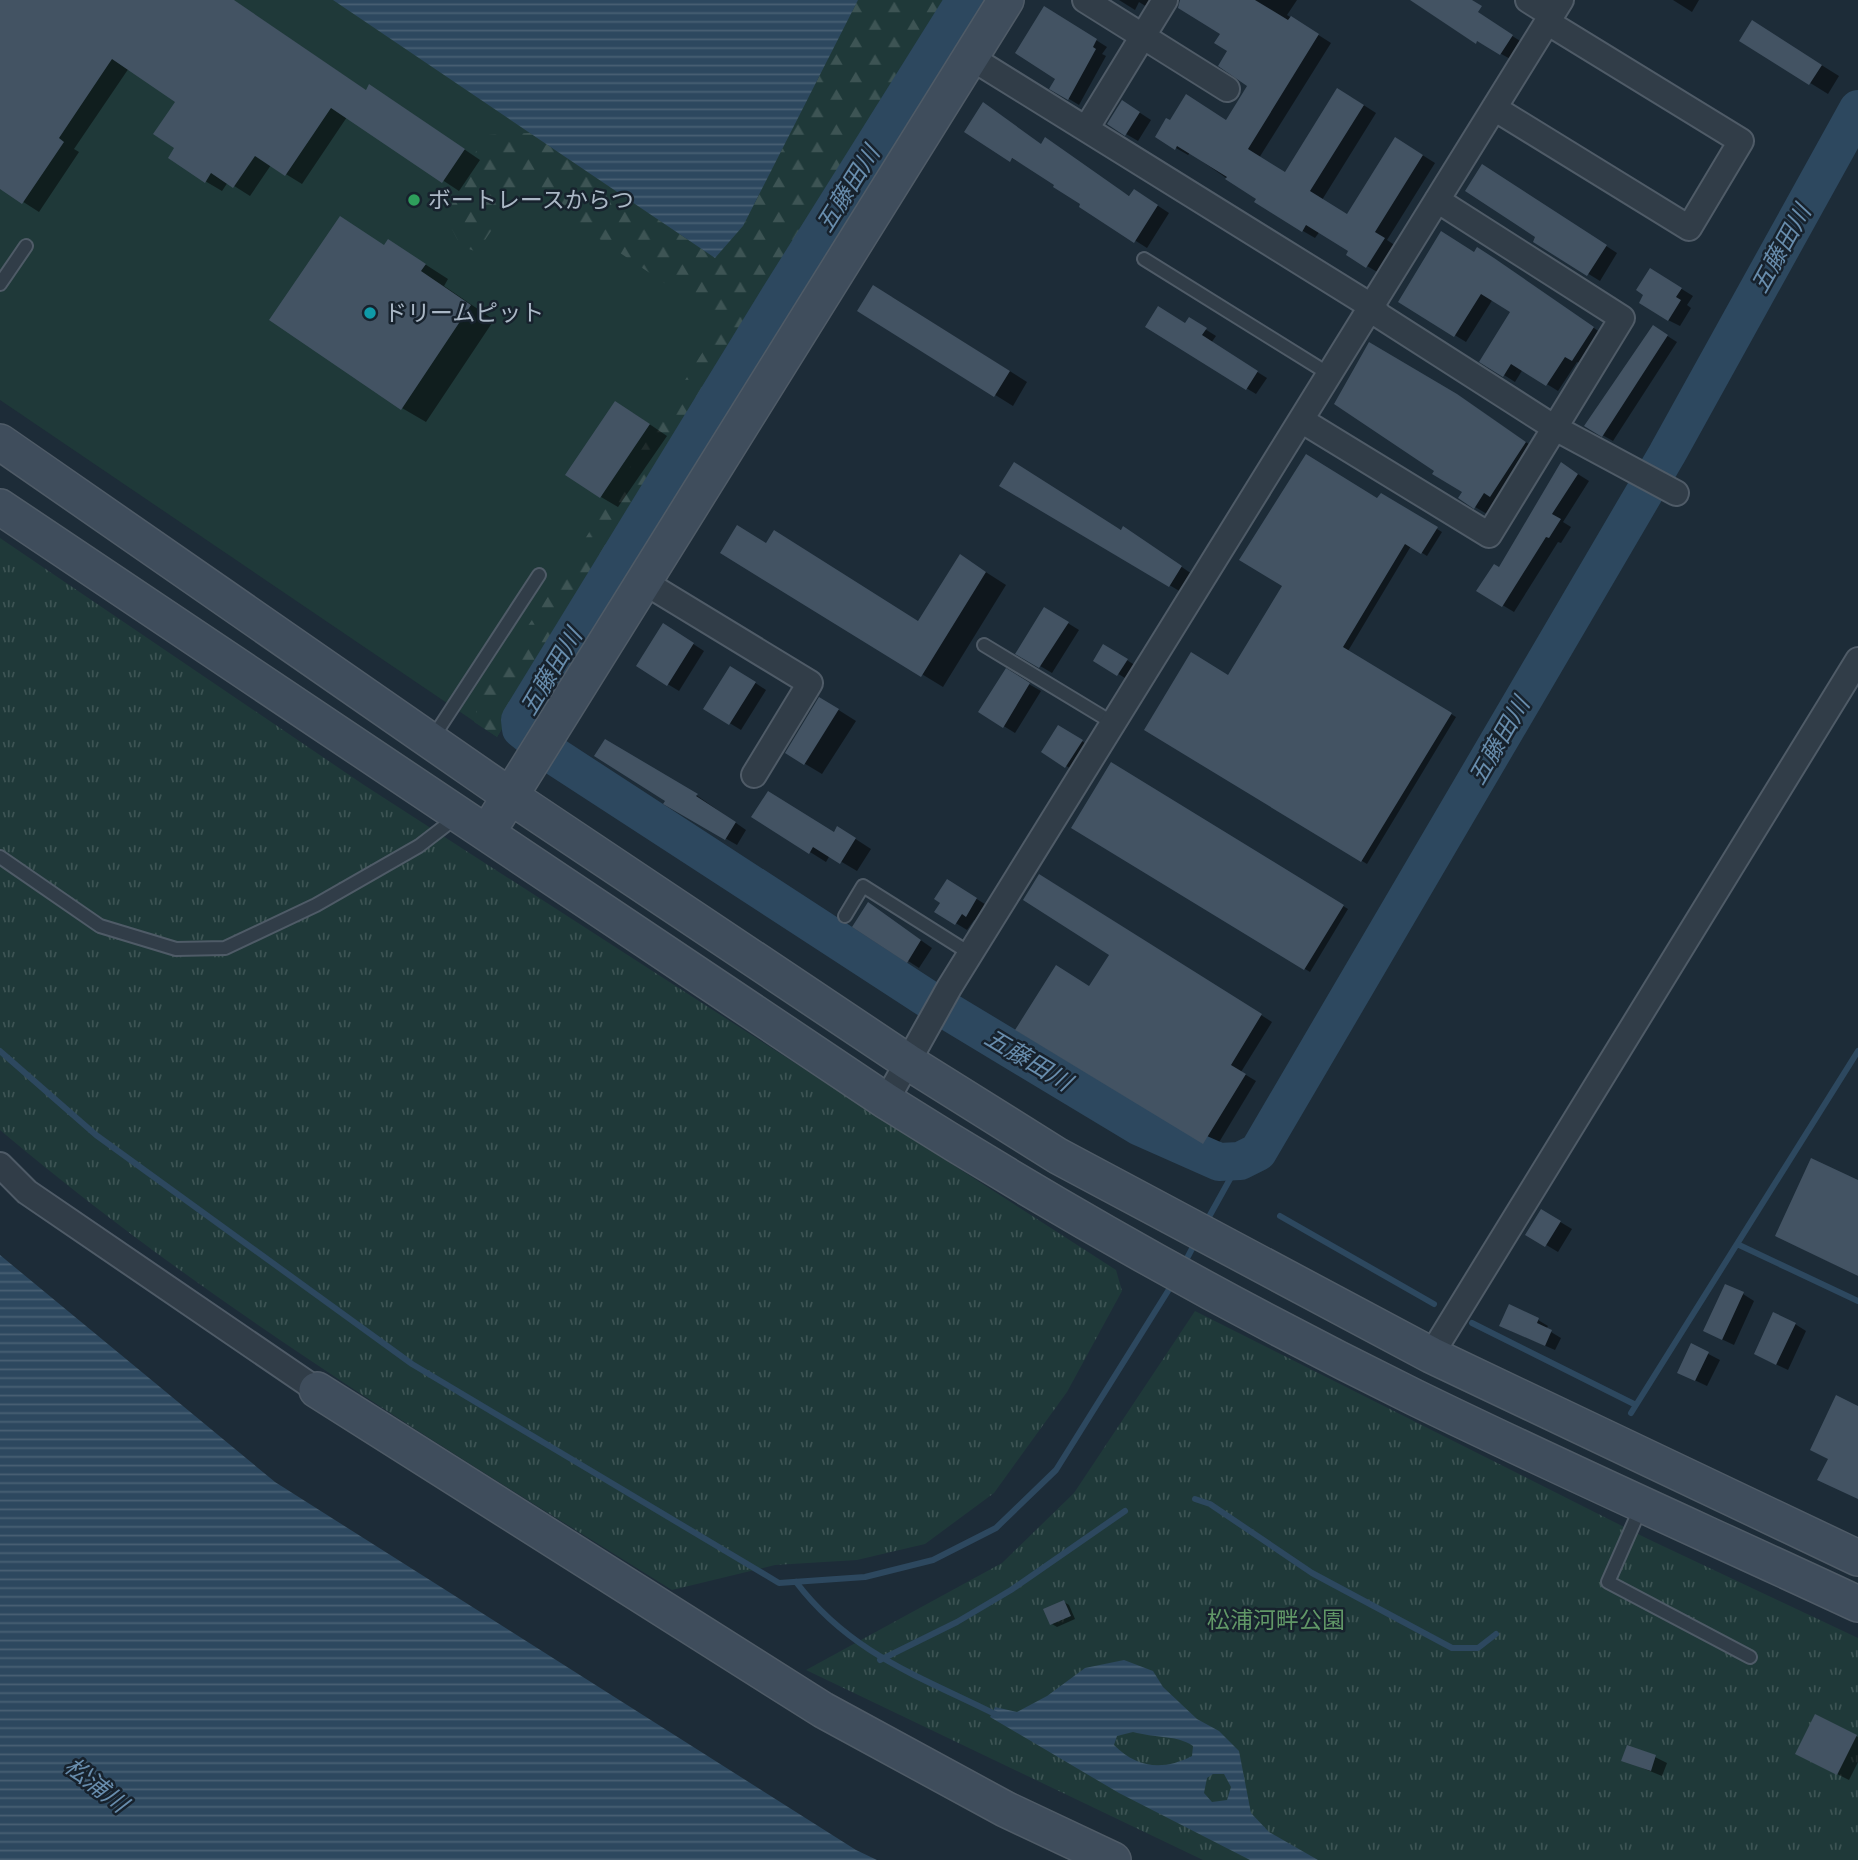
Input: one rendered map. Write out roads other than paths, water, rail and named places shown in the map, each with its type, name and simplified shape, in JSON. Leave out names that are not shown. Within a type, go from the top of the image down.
[{"type":"street","points":[[472,825],[510,796],[1006,0]]},
{"type":"street","points":[[1085,0],[1227,89]]},
{"type":"street","points":[[1086,129],[1165,0]]},
{"type":"street","points":[[1494,108],[1689,228],[1741,141],[1553,12],[1528,0]]},
{"type":"street","points":[[886,1101],[949,988],[1553,12]]},
{"type":"street","points":[[971,57],[1371,306],[1380,316],[1555,428],[1676,494]]},
{"type":"street","points":[[1301,420],[1489,535],[1622,318],[1437,200]]},
{"type":"street","points":[[0,442],[510,796],[908,1062],[1058,1156],[1431,1355],[1858,1558]]},
{"type":"street","points":[[0,507],[886,1101],[1020,1185],[1211,1292],[1414,1397],[1858,1604]]},
{"type":"street","points":[[644,582],[810,683],[754,775]]},
{"type":"street","points":[[1431,1355],[1858,660]]},
{"type":"street","points":[[0,1165],[27,1192],[317,1391],[823,1710],[1005,1809],[1113,1860]]},
{"type":"lane","points":[[0,284],[26,246]]},
{"type":"lane","points":[[1144,259],[1329,374]]},
{"type":"lane","points":[[430,741],[539,575]]},
{"type":"lane","points":[[984,645],[1114,723]]},
{"type":"lane","points":[[0,857],[100,926],[176,949],[225,948],[316,905],[407,853],[472,825]]},
{"type":"lane","points":[[845,916],[863,886],[971,954]]},
{"type":"lane","points":[[1642,1503],[1608,1582],[1750,1657]]},
{"type":"water","points":[[333,0],[858,0],[743,226],[715,258]]},
{"type":"water","name":"松浦川","points":[[0,1255],[275,1482],[856,1850],[877,1860],[0,1860]]},
{"type":"water","points":[[1124,1660],[1153,1671],[1163,1687],[1197,1719],[1219,1731],[1239,1751],[1251,1813],[1269,1832],[1318,1860],[1250,1860],[1119,1793],[990,1717],[995,1707],[1017,1712],[1047,1696],[1085,1668]],"holes":[[[1133,1732],[1187,1742],[1193,1746],[1192,1756],[1171,1764],[1141,1763],[1114,1745],[1117,1736]],[[1213,1774],[1224,1774],[1231,1787],[1227,1800],[1212,1802],[1204,1793],[1207,1778]]]},
{"type":"waterway","name":"五藤田川","points":[[965,0],[520,720],[521,729],[556,757],[931,1001],[1140,1127],[1219,1162],[1240,1161],[1258,1152],[1667,454],[1858,109]]},
{"type":"waterway","points":[[0,1051],[96,1135],[412,1364],[779,1583],[865,1577],[933,1560],[996,1528],[1056,1470],[1173,1283]]},
{"type":"waterway","points":[[1631,1413],[1858,1051]]},
{"type":"waterway","points":[[1205,1224],[1240,1161]]},
{"type":"waterway","points":[[1280,1216],[1434,1304]]},
{"type":"waterway","points":[[1184,1264],[1195,1243]]},
{"type":"waterway","points":[[1737,1244],[1858,1301]]},
{"type":"waterway","points":[[1472,1323],[1636,1405]]},
{"type":"waterway","points":[[1195,1499],[1210,1504],[1312,1573],[1452,1648],[1478,1648],[1496,1634]]},
{"type":"waterway","points":[[880,1660],[957,1622],[1011,1590],[1125,1511]]},
{"type":"waterway","points":[[796,1582],[817,1607],[863,1645],[914,1675],[997,1715]]},
{"type":"place","name":"ボートレースからつ","points":[[414,200]]},
{"type":"place","name":"ドリームピット","points":[[370,313]]},
{"type":"park label","name":"松浦河畔公園","points":[[1276,1620]]}]
